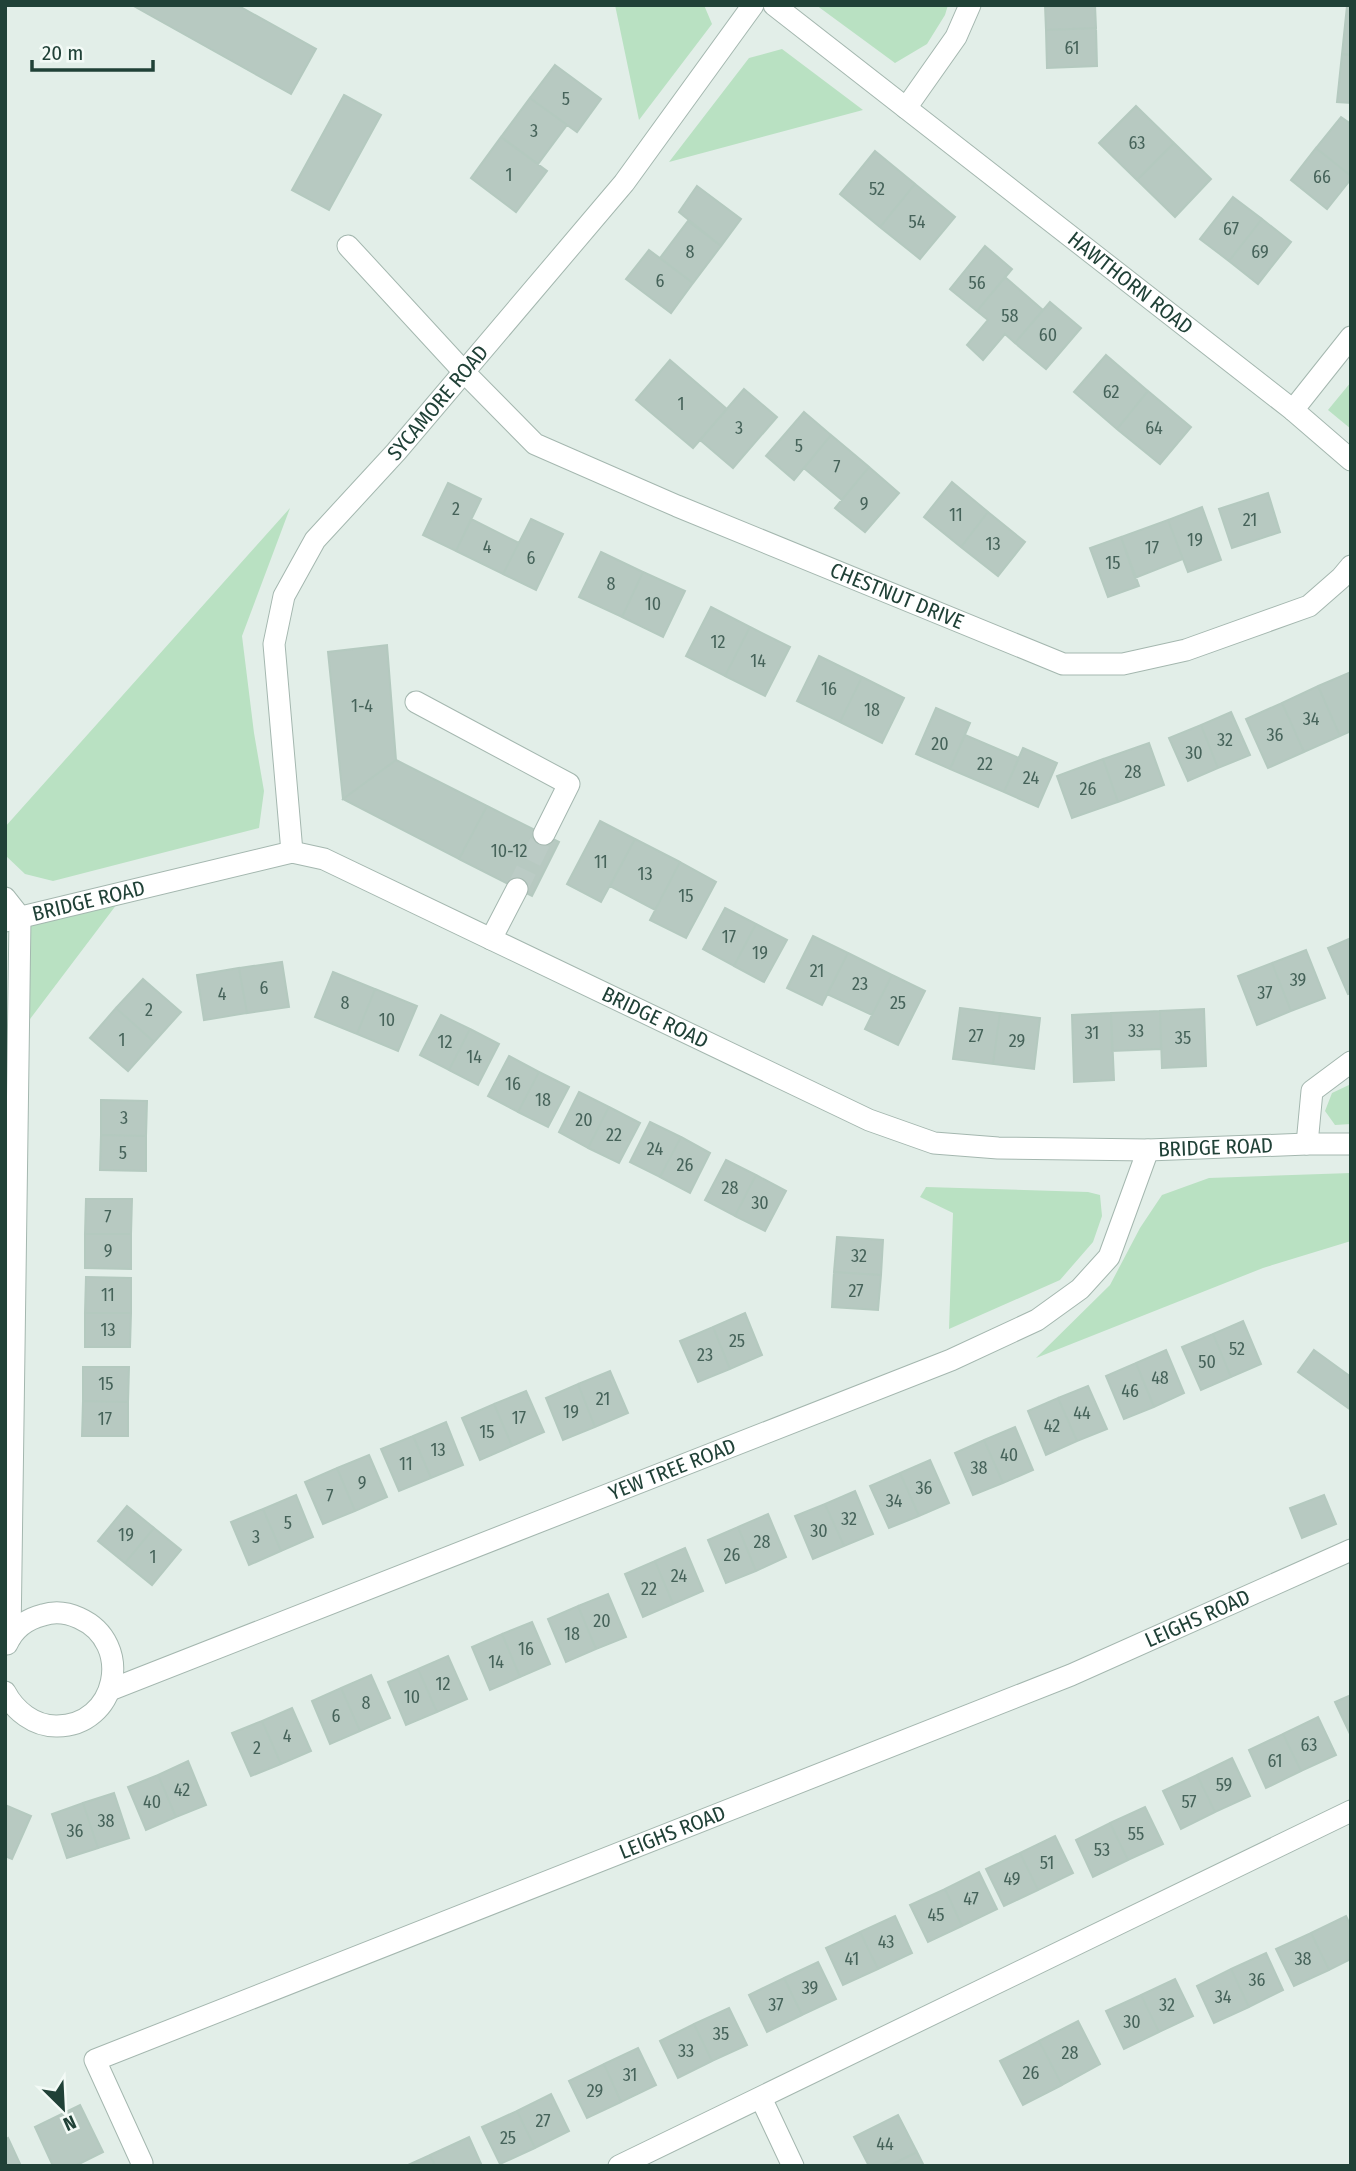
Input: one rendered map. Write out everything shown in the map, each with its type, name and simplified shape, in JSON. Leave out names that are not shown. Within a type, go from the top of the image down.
[{"type":"street","name":"SYCAMORE ROAD","points":[[292,852],[274,643],[284,596],[315,540],[396,452],[624,183],[753,5]]},
{"type":"street","name":"HAWTHORN ROAD","points":[[774,5],[1293,410],[1351,460]]},
{"type":"street","points":[[906,108],[956,37],[970,5]]},
{"type":"street","name":"CHESTNUT DRIVE","points":[[348,246],[464,372],[535,444],[677,506],[1063,664],[1123,664],[1186,650],[1309,606],[1351,566]]},
{"type":"street","points":[[1293,410],[1351,337]]},
{"type":"street","points":[[416,702],[569,784],[544,834]]},
{"type":"street","name":"BRIDGE ROAD","points":[[13,919],[292,852],[324,859],[869,1120],[934,1143],[998,1148],[1148,1150],[1351,1144]]},
{"type":"street","points":[[491,939],[517,888]]},
{"type":"street","points":[[5,898],[13,919],[7,1642]]},
{"type":"street","points":[[1307,1144],[1312,1091],[1351,1062]]},
{"type":"street","name":"YEW TREE ROAD","points":[[110,1690],[951,1360],[1037,1320],[1080,1289],[1110,1257],[1148,1150]]},
{"type":"street","name":"LEIGHS ROAD","points":[[141,2166],[142,2163],[95,2060],[1071,1675],[1351,1550]]},
{"type":"street","points":[[5,1692],[23,1715],[38,1723],[55,1726],[72,1724],[88,1717],[101,1705],[110,1690],[113,1676],[109,1646],[101,1633],[76,1616],[62,1612],[46,1613],[32,1618],[19,1626],[7,1642]]},
{"type":"street","points":[[619,2166],[1351,1811]]},
{"type":"street","points":[[761,2098],[793,2166]]},
{"type":"green space","points":[[615,5],[704,5],[712,24],[639,120]]},
{"type":"green space","points":[[816,5],[948,5],[927,44],[895,63]]},
{"type":"green space","points":[[782,49],[863,110],[669,162],[749,58]]},
{"type":"green space","points":[[1351,382],[1351,429],[1328,410]]},
{"type":"green space","points":[[290,508],[242,636],[264,791],[259,828],[53,881],[25,874],[5,855],[5,827]]},
{"type":"green space","points":[[120,900],[24,1027],[24,921]]},
{"type":"green space","points":[[1351,1084],[1351,1124],[1335,1125],[1325,1111],[1332,1093]]},
{"type":"green space","points":[[1351,1173],[1351,1241],[1263,1268],[1036,1358],[1110,1285],[1140,1228],[1162,1195],[1209,1178]]},
{"type":"green space","points":[[926,1187],[1088,1192],[1100,1195],[1102,1216],[1093,1242],[1060,1280],[949,1329],[953,1213],[920,1197]]},
{"type":"building","points":[[132,5],[237,5],[316,49],[291,94]]},
{"type":"building","points":[[1045,5],[1095,5],[1096,28],[1046,30]]},
{"type":"building","points":[[1347,6],[1351,6],[1351,55],[1342,54]]},
{"type":"building","points":[[1096,28],[1097,66],[1047,68],[1046,30]]},
{"type":"building","points":[[1342,54],[1351,55],[1351,103],[1337,102]]},
{"type":"building","points":[[555,65],[601,99],[577,132],[530,98]]},
{"type":"building","points":[[344,95],[381,115],[329,210],[292,190]]},
{"type":"building","points":[[530,98],[567,125],[538,164],[501,137]]},
{"type":"building","points":[[1136,106],[1174,143],[1137,180],[1099,143]]},
{"type":"building","points":[[1341,117],[1351,124],[1351,176],[1316,148]]},
{"type":"building","points":[[501,137],[547,171],[516,212],[471,178]]},
{"type":"building","points":[[1174,143],[1211,179],[1175,217],[1137,180]]},
{"type":"building","points":[[1316,148],[1351,176],[1327,209],[1291,180]]},
{"type":"building","points":[[875,151],[915,184],[880,227],[840,194]]},
{"type":"building","points":[[915,184],[955,217],[920,259],[880,227]]},
{"type":"building","points":[[697,186],[741,219],[721,246],[679,212]]},
{"type":"building","points":[[1233,197],[1262,219],[1229,261],[1200,239]]},
{"type":"building","points":[[1262,219],[1291,242],[1258,284],[1229,261]]},
{"type":"building","points":[[688,221],[721,246],[693,283],[660,258]]},
{"type":"building","points":[[985,246],[1012,269],[977,311],[950,289]]},
{"type":"building","points":[[649,250],[693,283],[671,313],[626,279]]},
{"type":"building","points":[[1005,277],[1043,310],[1015,343],[1005,334],[983,360],[967,345],[988,320],[977,311]]},
{"type":"building","points":[[1050,302],[1081,328],[1046,369],[1015,343]]},
{"type":"building","points":[[1106,355],[1148,391],[1117,429],[1074,392]]},
{"type":"building","points":[[670,360],[727,409],[693,448],[636,400]]},
{"type":"building","points":[[744,389],[777,417],[733,468],[700,440]]},
{"type":"building","points":[[1148,391],[1191,427],[1160,464],[1117,429]]},
{"type":"building","points":[[804,412],[831,435],[794,480],[766,456]]},
{"type":"building","points":[[831,435],[869,467],[842,500],[804,468]]},
{"type":"building","points":[[869,467],[899,493],[865,532],[835,508]]},
{"type":"building","points":[[952,482],[988,512],[961,547],[924,517]]},
{"type":"building","points":[[448,483],[481,499],[456,551],[423,535]]},
{"type":"building","points":[[1268,493],[1280,532],[1232,548],[1219,509]]},
{"type":"building","points":[[1202,507],[1221,560],[1188,572],[1168,520]]},
{"type":"building","points":[[988,512],[1025,542],[998,576],[961,547]]},
{"type":"building","points":[[471,519],[519,543],[503,574],[456,551]]},
{"type":"building","points":[[531,519],[563,534],[536,590],[503,574]]},
{"type":"building","points":[[1168,520],[1183,559],[1135,578],[1121,537]]},
{"type":"building","points":[[1121,537],[1139,586],[1108,597],[1090,548]]},
{"type":"building","points":[[601,552],[643,572],[622,617],[579,597]]},
{"type":"building","points":[[643,572],[685,591],[663,637],[622,617]]},
{"type":"building","points":[[711,607],[750,627],[725,676],[686,656]]},
{"type":"building","points":[[750,627],[790,647],[765,696],[725,676]]},
{"type":"building","points":[[387,645],[396,760],[343,799],[328,652]]},
{"type":"building","points":[[819,656],[862,677],[840,722],[797,701]]},
{"type":"building","points":[[1351,672],[1351,731],[1340,736],[1318,686]]},
{"type":"building","points":[[862,677],[904,698],[882,743],[840,722]]},
{"type":"building","points":[[1318,686],[1340,736],[1304,752],[1282,703]]},
{"type":"building","points":[[1282,703],[1304,752],[1268,768],[1246,719]]},
{"type":"building","points":[[936,708],[970,723],[950,769],[916,754]]},
{"type":"building","points":[[1231,712],[1250,755],[1218,768],[1201,725]]},
{"type":"building","points":[[1201,725],[1218,768],[1188,781],[1169,738]]},
{"type":"building","points":[[965,735],[1019,758],[1004,792],[950,769]]},
{"type":"building","points":[[1149,743],[1164,785],[1118,802],[1103,759]]},
{"type":"building","points":[[1023,748],[1057,763],[1038,807],[1004,792]]},
{"type":"building","points":[[1103,759],[1118,802],[1072,818],[1057,776]]},
{"type":"building","points":[[396,760],[487,806],[459,859],[343,799]]},
{"type":"building","points":[[487,806],[559,842],[532,896],[459,859]]},
{"type":"building","points":[[600,821],[635,839],[601,902],[567,884]]},
{"type":"building","points":[[635,839],[680,862],[655,910],[610,886]]},
{"type":"building","points":[[680,862],[716,882],[686,938],[650,920]]},
{"type":"building","points":[[725,908],[756,924],[734,966],[703,949]]},
{"type":"building","points":[[756,924],[787,940],[764,982],[734,966]]},
{"type":"building","points":[[813,936],[848,953],[822,1005],[787,988]]},
{"type":"building","points":[[1351,938],[1351,993],[1348,994],[1328,948]]},
{"type":"building","points":[[1351,938],[1351,993],[1348,994],[1328,948]]},
{"type":"building","points":[[1306,950],[1325,998],[1291,1011],[1272,963]]},
{"type":"building","points":[[848,953],[892,975],[872,1015],[827,994]]},
{"type":"building","points":[[282,962],[289,1007],[247,1013],[239,968]]},
{"type":"building","points":[[1272,963],[1291,1011],[1257,1025],[1238,976]]},
{"type":"building","points":[[239,968],[247,1013],[204,1020],[197,975]]},
{"type":"building","points":[[333,972],[375,989],[357,1034],[315,1017]]},
{"type":"building","points":[[892,975],[925,991],[898,1045],[865,1029]]},
{"type":"building","points":[[143,979],[181,1012],[154,1042],[116,1008]]},
{"type":"building","points":[[375,989],[417,1006],[398,1051],[357,1034]]},
{"type":"building","points":[[116,1008],[154,1042],[128,1071],[90,1038]]},
{"type":"building","points":[[960,1008],[1000,1013],[993,1064],[953,1059]]},
{"type":"building","points":[[1204,1009],[1206,1066],[1162,1068],[1160,1011]]},
{"type":"building","points":[[1160,1011],[1161,1049],[1112,1051],[1111,1013]]},
{"type":"building","points":[[1000,1013],[1040,1018],[1034,1069],[993,1064]]},
{"type":"building","points":[[1111,1013],[1114,1080],[1074,1082],[1072,1015]]},
{"type":"building","points":[[441,1015],[470,1029],[449,1070],[420,1055]]},
{"type":"building","points":[[470,1029],[499,1044],[478,1085],[449,1070]]},
{"type":"building","points":[[509,1056],[539,1072],[518,1112],[488,1096]]},
{"type":"building","points":[[539,1072],[569,1087],[548,1127],[518,1112]]},
{"type":"building","points":[[579,1092],[609,1107],[588,1148],[559,1132]]},
{"type":"building","points":[[101,1100],[147,1101],[146,1136],[101,1135]]},
{"type":"building","points":[[609,1107],[640,1123],[619,1163],[588,1148]]},
{"type":"building","points":[[650,1122],[681,1137],[660,1177],[630,1162]]},
{"type":"building","points":[[101,1135],[146,1136],[146,1171],[100,1170]]},
{"type":"building","points":[[681,1137],[710,1153],[690,1193],[660,1177]]},
{"type":"building","points":[[726,1160],[756,1175],[735,1216],[705,1200]]},
{"type":"building","points":[[756,1175],[786,1191],[765,1231],[735,1216]]},
{"type":"building","points":[[86,1199],[132,1199],[131,1234],[85,1234]]},
{"type":"building","points":[[85,1234],[131,1234],[131,1269],[85,1268]]},
{"type":"building","points":[[837,1237],[883,1240],[881,1275],[834,1272]]},
{"type":"building","points":[[834,1272],[881,1275],[878,1310],[832,1307]]},
{"type":"building","points":[[86,1277],[131,1278],[131,1313],[85,1313]]},
{"type":"building","points":[[85,1313],[131,1313],[130,1347],[85,1347]]},
{"type":"building","points":[[745,1313],[762,1355],[730,1369],[713,1327]]},
{"type":"building","points":[[1243,1321],[1261,1364],[1231,1377],[1213,1334]]},
{"type":"building","points":[[713,1327],[730,1369],[698,1382],[680,1341]]},
{"type":"building","points":[[1213,1334],[1231,1377],[1201,1390],[1182,1347]]},
{"type":"building","points":[[1166,1350],[1184,1393],[1154,1407],[1136,1363]]},
{"type":"building","points":[[1314,1350],[1351,1377],[1351,1410],[1298,1372]]},
{"type":"building","points":[[1136,1363],[1154,1407],[1124,1419],[1106,1376]]},
{"type":"building","points":[[83,1367],[129,1367],[128,1402],[83,1401]]},
{"type":"building","points":[[610,1371],[628,1413],[595,1427],[578,1384]]},
{"type":"building","points":[[578,1384],[595,1427],[563,1440],[546,1398]]},
{"type":"building","points":[[1088,1386],[1107,1429],[1077,1441],[1058,1398]]},
{"type":"building","points":[[526,1391],[544,1432],[512,1446],[494,1404]]},
{"type":"building","points":[[1058,1398],[1077,1441],[1046,1455],[1028,1411]]},
{"type":"building","points":[[83,1401],[128,1402],[128,1436],[82,1436]]},
{"type":"building","points":[[494,1404],[512,1446],[480,1460],[462,1418]]},
{"type":"building","points":[[446,1422],[463,1465],[431,1478],[413,1436]]},
{"type":"building","points":[[1015,1427],[1033,1470],[1003,1483],[984,1440]]},
{"type":"building","points":[[413,1436],[431,1478],[399,1491],[381,1449]]},
{"type":"building","points":[[984,1440],[1003,1483],[973,1495],[955,1453]]},
{"type":"building","points":[[369,1455],[387,1497],[355,1511],[337,1468]]},
{"type":"building","points":[[930,1460],[949,1503],[919,1516],[900,1473]]},
{"type":"building","points":[[337,1468],[355,1511],[323,1524],[305,1482]]},
{"type":"building","points":[[900,1473],[919,1516],[889,1528],[870,1486]]},
{"type":"building","points":[[855,1491],[873,1534],[844,1546],[825,1504]]},
{"type":"building","points":[[296,1495],[313,1537],[281,1551],[263,1509]]},
{"type":"building","points":[[1324,1495],[1336,1524],[1302,1538],[1290,1508]]},
{"type":"building","points":[[825,1504],[844,1546],[813,1559],[795,1516]]},
{"type":"building","points":[[127,1506],[154,1528],[125,1563],[98,1541]]},
{"type":"building","points":[[263,1509],[281,1551],[249,1565],[231,1522]]},
{"type":"building","points":[[768,1514],[786,1557],[756,1571],[738,1527]]},
{"type":"building","points":[[738,1527],[756,1571],[726,1583],[708,1540]]},
{"type":"building","points":[[154,1528],[181,1550],[152,1585],[125,1563]]},
{"type":"building","points":[[685,1548],[703,1591],[673,1604],[655,1561]]},
{"type":"building","points":[[655,1561],[673,1604],[643,1617],[625,1574]]},
{"type":"building","points":[[608,1594],[626,1637],[596,1649],[578,1606]]},
{"type":"building","points":[[578,1606],[596,1649],[566,1662],[548,1619]]},
{"type":"building","points":[[532,1622],[550,1664],[520,1677],[502,1634]]},
{"type":"building","points":[[502,1634],[520,1677],[490,1690],[472,1647]]},
{"type":"building","points":[[448,1656],[467,1699],[437,1712],[418,1669]]},
{"type":"building","points":[[418,1669],[437,1712],[406,1725],[388,1682]]},
{"type":"building","points":[[371,1675],[390,1718],[360,1731],[341,1688]]},
{"type":"building","points":[[341,1688],[360,1731],[330,1744],[312,1701]]},
{"type":"building","points":[[1351,1695],[1351,1736],[1335,1702]]},
{"type":"building","points":[[292,1708],[311,1751],[281,1764],[262,1721]]},
{"type":"building","points":[[1318,1717],[1336,1755],[1301,1771],[1283,1734]]},
{"type":"building","points":[[262,1721],[281,1764],[251,1776],[232,1733]]},
{"type":"building","points":[[1283,1734],[1301,1771],[1266,1788],[1249,1750]]},
{"type":"building","points":[[1232,1758],[1250,1796],[1215,1812],[1197,1775]]},
{"type":"building","points":[[188,1761],[206,1805],[176,1817],[158,1775]]},
{"type":"building","points":[[158,1775],[176,1817],[146,1830],[128,1787]]},
{"type":"building","points":[[1197,1775],[1215,1812],[1181,1829],[1163,1791]]},
{"type":"building","points":[[114,1793],[129,1838],[98,1848],[83,1803]]},
{"type":"building","points":[[83,1803],[98,1848],[67,1858],[52,1814]]},
{"type":"building","points":[[5,1805],[31,1816],[12,1859],[5,1856]]},
{"type":"building","points":[[1145,1807],[1163,1844],[1128,1860],[1110,1823]]},
{"type":"building","points":[[1110,1823],[1128,1860],[1093,1877],[1076,1840]]},
{"type":"building","points":[[1055,1836],[1073,1873],[1038,1890],[1020,1853]]},
{"type":"building","points":[[1020,1853],[1038,1890],[1004,1906],[986,1869]]},
{"type":"building","points":[[979,1872],[997,1909],[962,1926],[945,1889]]},
{"type":"building","points":[[945,1889],[962,1926],[928,1942],[910,1905]]},
{"type":"building","points":[[895,1916],[912,1953],[878,1969],[860,1932]]},
{"type":"building","points":[[1346,1916],[1351,1927],[1351,1959],[1329,1970],[1311,1933]]},
{"type":"building","points":[[860,1932],[878,1969],[843,1985],[826,1948]]},
{"type":"building","points":[[1311,1933],[1329,1970],[1294,1986],[1276,1949]]},
{"type":"building","points":[[1266,1953],[1283,1990],[1249,2007],[1231,1969]]},
{"type":"building","points":[[818,1962],[836,1999],[802,2015],[784,1978]]},
{"type":"building","points":[[1231,1969],[1249,2007],[1214,2023],[1197,1986]]},
{"type":"building","points":[[784,1978],[802,2015],[767,2032],[749,1995]]},
{"type":"building","points":[[1175,1979],[1193,2016],[1159,2032],[1141,1995]]},
{"type":"building","points":[[1141,1995],[1159,2032],[1124,2049],[1106,2011]]},
{"type":"building","points":[[729,2008],[747,2045],[712,2061],[694,2024]]},
{"type":"building","points":[[1078,2021],[1100,2064],[1062,2085],[1039,2041]]},
{"type":"building","points":[[694,2024],[712,2061],[678,2078],[660,2041]]},
{"type":"building","points":[[1039,2041],[1062,2085],[1023,2105],[1000,2061]]},
{"type":"building","points":[[638,2048],[656,2085],[621,2102],[604,2064]]},
{"type":"building","points":[[604,2064],[621,2102],[587,2118],[569,2081]]},
{"type":"building","points":[[551,2094],[569,2131],[535,2148],[517,2111]]},
{"type":"building","points":[[80,2105],[103,2152],[75,2166],[53,2166],[35,2127]]},
{"type":"building","points":[[517,2111],[535,2148],[500,2164],[482,2127]]},
{"type":"building","points":[[898,2115],[917,2152],[889,2166],[869,2166],[854,2137]]},
{"type":"building","points":[[469,2137],[482,2166],[435,2166],[430,2155]]},
{"type":"building","points":[[8,2138],[21,2166],[5,2166],[5,2140]]},
{"type":"building","points":[[917,2152],[924,2166],[889,2166]]},
{"type":"building","points":[[430,2155],[435,2166],[406,2166]]},
{"type":"tunnel","points":[[517,889],[544,834]]}]
